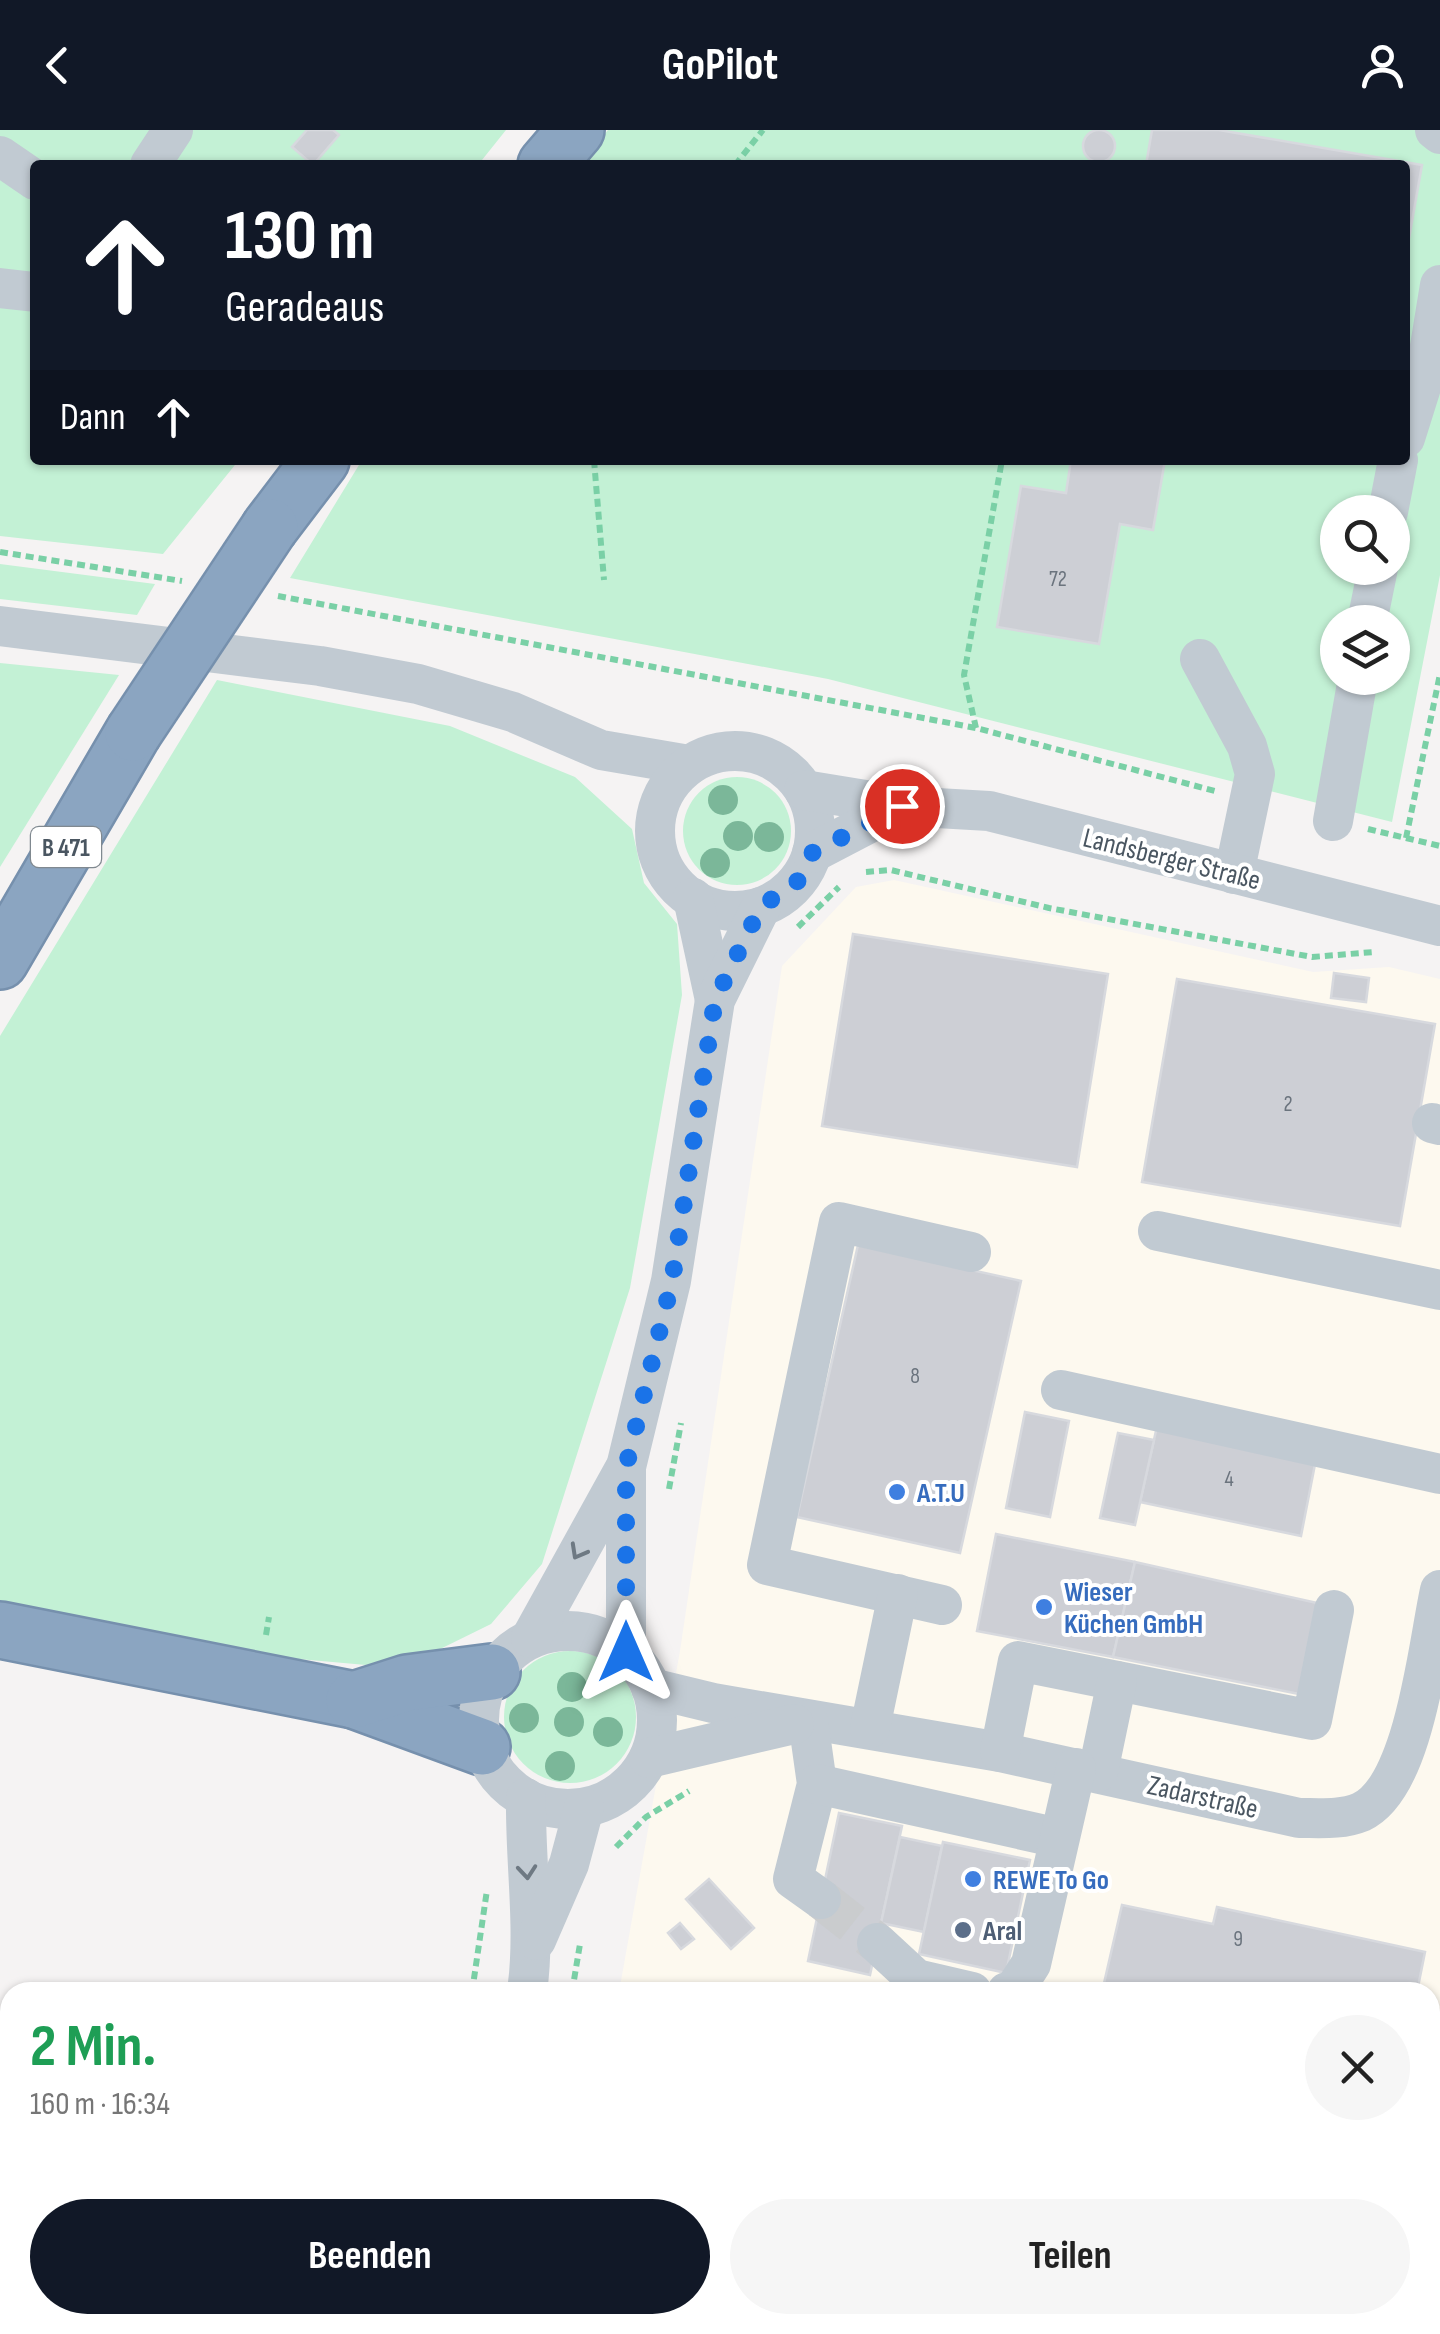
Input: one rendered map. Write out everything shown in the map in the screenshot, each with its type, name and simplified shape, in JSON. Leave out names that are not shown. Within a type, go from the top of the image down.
[{"type":"highway","points":[[550,160],[576,130]]},
{"type":"highway","name":"B 471","points":[[0,961],[133,733],[270,527],[316,465]]},
{"type":"highway","points":[[0,1630],[354,1700],[482,1747]]},
{"type":"highway","points":[[354,1700],[511,1655]]},
{"type":"street","points":[[153,160],[173,130]]},
{"type":"street","points":[[0,156],[30,177]]},
{"type":"street","points":[[1410,422],[1426,371],[1440,285]]},
{"type":"street","points":[[0,288],[30,291]]},
{"type":"street","points":[[1391,495],[1397,465]]},
{"type":"street","points":[[0,626],[320,666],[418,684],[513,712],[601,750],[689,765]]},
{"type":"street","points":[[1200,659],[1248,746],[1255,774],[1253,801],[1234,874]]},
{"type":"street","points":[[1333,821],[1355,695]]},
{"type":"street","points":[[601,750],[655,818],[663,866],[693,898],[726,910],[761,906],[796,884],[812,853],[813,810],[804,790],[787,770],[764,756],[736,751],[710,755],[689,765],[670,785],[655,818]]},
{"type":"street","name":"Landsberger Straße","points":[[804,790],[902,806],[989,811],[1440,926]]},
{"type":"street","points":[[812,853],[902,806]]},
{"type":"street","points":[[693,898],[715,1000]]},
{"type":"street","points":[[626,1652],[626,1467],[672,1281],[715,1000],[761,906]]},
{"type":"street","points":[[942,1604],[766,1565],[839,1222],[971,1252]]},
{"type":"street","points":[[1158,1231],[1440,1290]]},
{"type":"street","points":[[1061,1390],[1440,1474]]},
{"type":"street","points":[[511,1655],[556,1631],[583,1631],[626,1652],[651,1688],[657,1714],[649,1758],[619,1793],[584,1808],[558,1809],[526,1798],[500,1776],[482,1747],[478,1722],[481,1696],[511,1655],[626,1467]]},
{"type":"street","name":"Zadarstraße","points":[[651,1688],[808,1720],[1000,1752],[1299,1818],[1333,1818],[1362,1812],[1377,1800],[1401,1767],[1423,1750],[1440,1590]]},
{"type":"street","points":[[870,1728],[898,1594]]},
{"type":"street","points":[[1000,1752],[1018,1661],[1312,1720],[1334,1610]]},
{"type":"street","points":[[1016,1982],[1032,1964],[1059,1838],[1117,1681]]},
{"type":"street","points":[[808,1720],[817,1784],[792,1879],[821,1899]]},
{"type":"street","name":"Zadarstraße","points":[[649,1758],[808,1720]]},
{"type":"street","points":[[817,1784],[1059,1838]]},
{"type":"street","points":[[526,1798],[525,1858],[534,1945],[528,1982]]},
{"type":"street","points":[[534,1945],[569,1864],[584,1808]]},
{"type":"street","points":[[876,1943],[916,1979],[929,1982]]},
{"type":"path","points":[[739,160],[763,130]]},
{"type":"path","points":[[594,465],[604,580]]},
{"type":"path","points":[[976,728],[964,675],[1001,465]]},
{"type":"path","points":[[0,552],[192,582]]},
{"type":"path","points":[[268,594],[976,728],[1253,801]]},
{"type":"path","points":[[1440,674],[1406,838],[1440,846]]},
{"type":"path","points":[[854,873],[891,870],[1049,908],[1312,957],[1390,951]]},
{"type":"path","points":[[792,934],[841,885]]},
{"type":"path","points":[[668,1491],[683,1416]]},
{"type":"path","points":[[267,1632],[269,1618]]},
{"type":"path","points":[[606,1857],[646,1817],[692,1789]]},
{"type":"path","points":[[473,1982],[489,1876]]},
{"type":"shaded area","points":[[894,880],[1313,972],[1389,967],[1440,979],[1440,1982],[621,1982],[680,1651],[782,966],[856,887]]},
{"type":"green space","points":[[0,130],[506,130],[482,160],[30,160],[30,465],[235,465],[163,554],[0,536]]},
{"type":"green space","points":[[608,130],[1440,130],[1440,575],[1392,822],[828,679],[290,578],[359,465],[1410,465],[1410,160],[584,160]]},
{"type":"green space","points":[[0,564],[155,584],[137,615],[0,599]]},
{"type":"green space","points":[[0,663],[119,675],[0,867]]},
{"type":"green space","points":[[217,680],[450,726],[575,777],[632,829],[644,883],[677,924],[682,995],[630,1288],[542,1564],[491,1624],[428,1655],[366,1665],[265,1656],[0,1606],[0,1036]]},
{"type":"green space","points":[[737,777],[758,781],[775,793],[787,810],[791,831],[787,852],[775,869],[758,881],[737,885],[716,881],[699,869],[687,852],[683,831],[687,810],[699,793],[716,781]]},
{"type":"green space","points":[[570,1651],[607,1662],[625,1680],[636,1717],[625,1754],[607,1772],[570,1783],[533,1772],[515,1754],[504,1717],[515,1680],[533,1662]]},
{"type":"building","points":[[307,130],[333,130],[339,135],[317,160],[307,160],[292,147]]},
{"type":"building","points":[[1152,130],[1219,130],[1393,160],[1147,160]]},
{"type":"building","points":[[1105,131],[1114,140],[1111,158],[1087,158],[1083,146],[1087,134]]},
{"type":"building","points":[[1410,163],[1422,165],[1410,233]]},
{"type":"building","points":[[1070,465],[1164,465],[1153,530],[1120,524],[1099,644],[997,627],[1021,486],[1066,493]]},
{"type":"building","points":[[853,934],[1108,974],[1077,1167],[822,1126]]},
{"type":"building","points":[[1334,973],[1369,978],[1366,1002],[1331,998]]},
{"type":"building","points":[[1177,979],[1435,1024],[1400,1226],[1142,1182]]},
{"type":"building","points":[[858,1245],[1021,1281],[960,1553],[797,1517]]},
{"type":"building","points":[[1025,1412],[1069,1421],[1050,1517],[1006,1508]]},
{"type":"building","points":[[1158,1422],[1317,1454],[1301,1536],[1140,1502]]},
{"type":"building","points":[[1118,1433],[1154,1440],[1135,1525],[1100,1518]]},
{"type":"building","points":[[996,1534],[1135,1562],[1113,1657],[977,1631]]},
{"type":"building","points":[[1135,1562],[1317,1603],[1299,1694],[1113,1657]]},
{"type":"building","points":[[839,1813],[902,1826],[870,1975],[808,1961]]},
{"type":"building","points":[[900,1837],[942,1846],[924,1932],[881,1923]]},
{"type":"building","points":[[943,1842],[1030,1860],[1006,1973],[919,1954]]},
{"type":"building","points":[[709,1879],[754,1928],[731,1949],[686,1899]]},
{"type":"building","points":[[1122,1905],[1213,1924],[1217,1907],[1425,1952],[1419,1982],[1104,1982]]},
{"type":"building","points":[[680,1923],[694,1939],[681,1949],[668,1933]]},
{"type":"tunnel","points":[[821,1899],[877,1943]]},
{"type":"place","name":"A.T.U","points":[[897,1492]]},
{"type":"place","name":"Wieser Küchen GmbH","points":[[1044,1607]]},
{"type":"place","name":"REWE To Go","points":[[973,1879]]},
{"type":"place","name":"Aral","points":[[963,1930]]},
{"type":"route","points":[[626,1652],[626,1467],[672,1281],[715,1000],[761,906],[796,884],[812,853],[902,806]]}]
